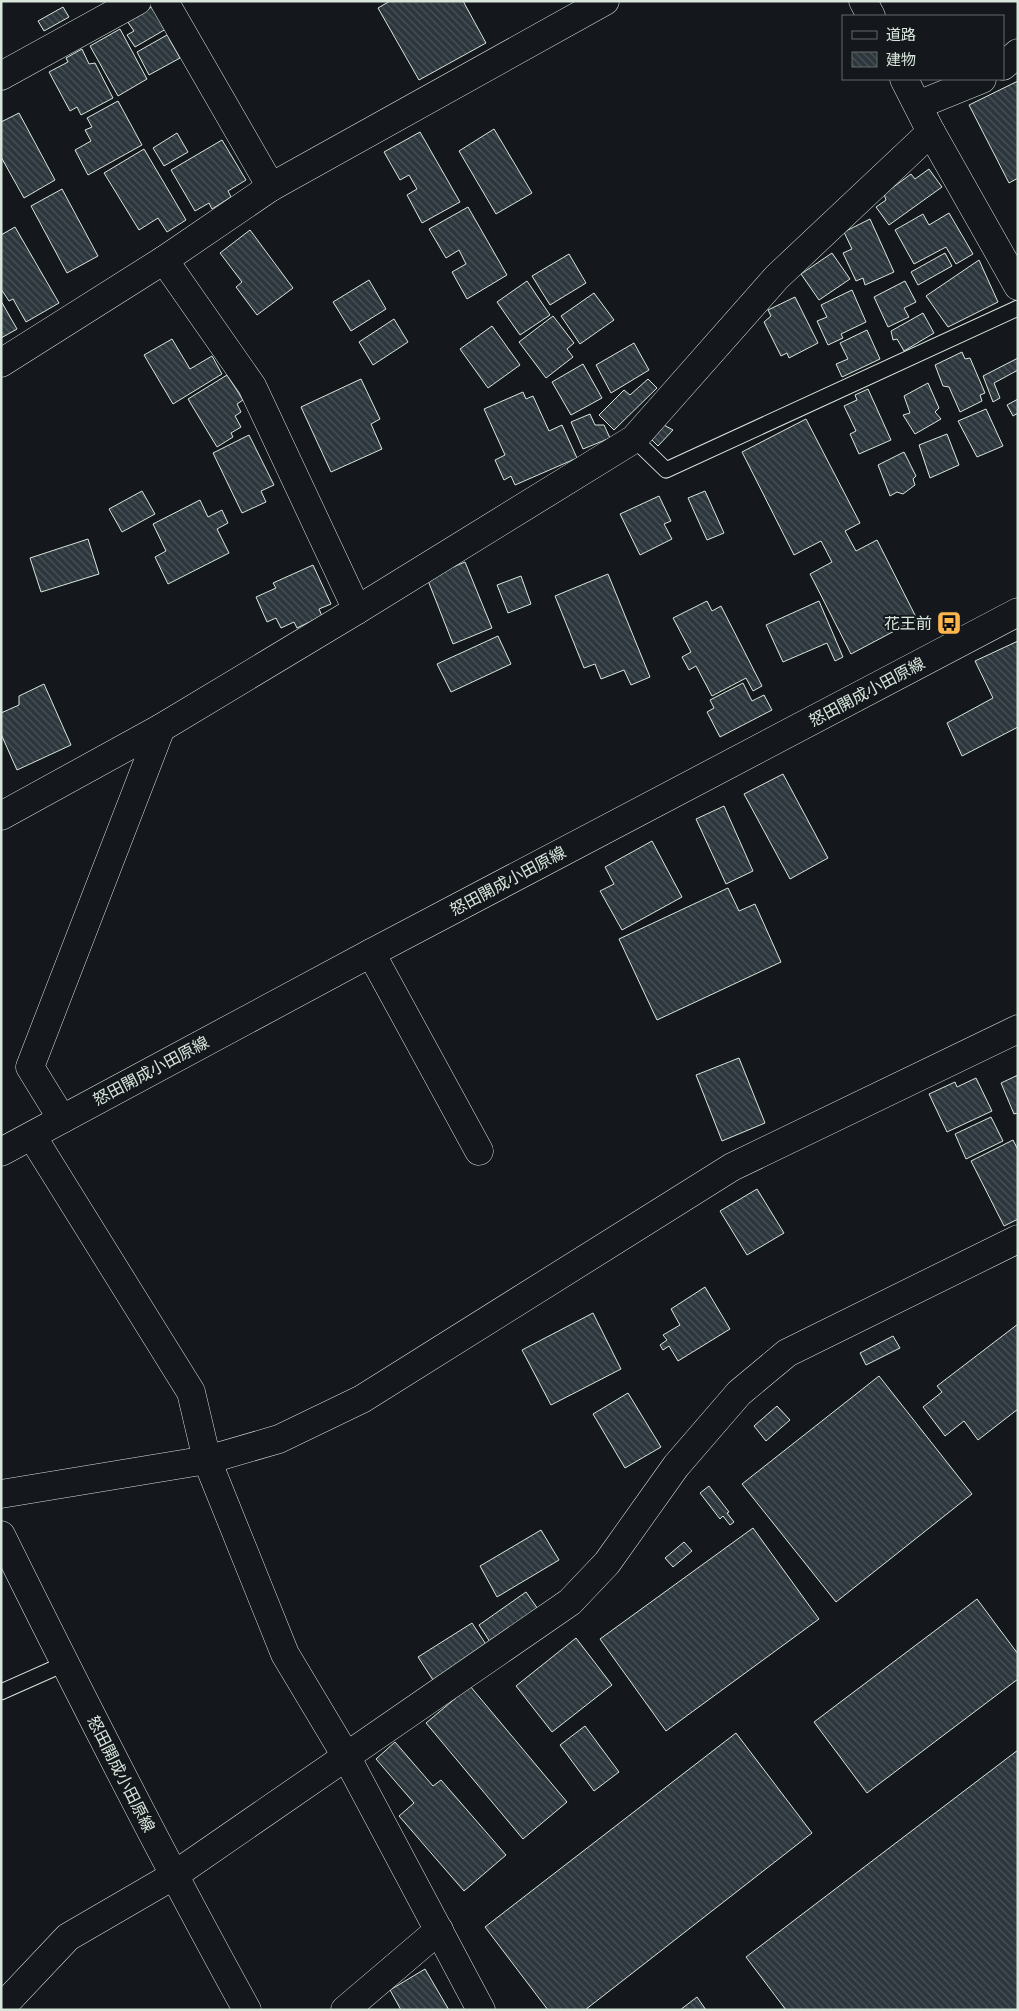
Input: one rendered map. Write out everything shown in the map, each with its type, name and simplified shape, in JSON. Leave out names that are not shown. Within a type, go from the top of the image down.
[{"type":"street","points":[[1,76],[136,1]]},
{"type":"street","points":[[164,1],[271,187]]},
{"type":"street","points":[[1,363],[164,260],[271,187],[605,1]]},
{"type":"street","points":[[863,1],[870,15]]},
{"type":"street","points":[[1004,65],[1018,53]]},
{"type":"street","points":[[905,80],[931,132],[1018,286]]},
{"type":"street","points":[[918,105],[980,80]]},
{"type":"street","points":[[1,816],[161,728],[634,439],[777,276],[931,132]]},
{"type":"street","points":[[164,260],[252,386],[357,610]]},
{"type":"street","name":"怒田開成小田原線","points":[[1,1152],[371,953],[1018,612]]},
{"type":"street","points":[[62,1119],[30,1067],[161,728]]},
{"type":"street","points":[[371,953],[479,1152]]},
{"type":"street","points":[[1,1494],[207,1460],[279,1439],[362,1399],[732,1167],[1018,1029]]},
{"type":"street","points":[[32,1136],[191,1392],[207,1460],[285,1654],[346,1756],[481,2010]]},
{"type":"street","points":[[1,2008],[68,1937],[173,1876],[570,1602],[608,1563],[676,1466],[733,1401],[787,1353],[1018,1239]]},
{"type":"street","name":"怒田開成小田原線","points":[[1,1535],[64,1664],[173,1876],[247,2010]]},
{"type":"street","points":[[345,2010],[439,1930]]},
{"type":"lane","points":[[634,439],[666,470],[1018,308]]},
{"type":"lane","points":[[1,1692],[64,1664]]},
{"type":"building","points":[[390,1],[463,1],[486,43],[419,80],[378,8]]},
{"type":"building","points":[[153,6],[166,29],[135,47],[127,35],[134,31],[127,21]]},
{"type":"building","points":[[63,7],[69,17],[44,31],[38,21]]},
{"type":"building","points":[[120,29],[147,79],[118,96],[90,46]]},
{"type":"building","points":[[167,35],[180,58],[149,75],[137,52]]},
{"type":"building","points":[[82,49],[89,64],[95,63],[113,98],[81,115],[77,107],[70,111],[49,72],[68,62],[66,58]]},
{"type":"building","points":[[1018,81],[1018,178],[1009,183],[969,105]]},
{"type":"building","points":[[118,101],[142,145],[88,175],[75,150],[91,141],[85,130],[92,127],[87,118]]},
{"type":"building","points":[[19,113],[55,180],[24,198],[1,157],[1,122]]},
{"type":"building","points":[[494,129],[532,193],[496,214],[459,151]]},
{"type":"building","points":[[420,132],[460,202],[422,223],[407,195],[417,189],[409,175],[400,180],[384,152]]},
{"type":"building","points":[[177,133],[188,152],[164,166],[153,148]]},
{"type":"building","points":[[222,140],[246,180],[228,191],[231,197],[212,209],[209,203],[195,211],[171,170]]},
{"type":"building","points":[[144,149],[186,220],[167,232],[158,218],[139,230],[104,173]]},
{"type":"building","points":[[929,169],[942,187],[889,225],[876,207],[886,200],[884,194],[911,174],[915,179]]},
{"type":"building","points":[[62,189],[98,256],[67,273],[31,206]]},
{"type":"building","points":[[468,207],[507,275],[467,299],[452,272],[466,264],[459,250],[446,258],[429,229]]},
{"type":"building","points":[[949,213],[973,254],[956,264],[946,247],[914,264],[895,230],[923,214],[929,225]]},
{"type":"building","points":[[870,219],[894,272],[865,285],[863,278],[856,281],[843,253],[852,249],[844,232]]},
{"type":"building","points":[[15,227],[59,303],[26,322],[13,299],[9,301],[1,289],[1,235]]},
{"type":"building","points":[[250,230],[293,288],[257,315],[236,287],[242,282],[220,253]]},
{"type":"building","points":[[832,253],[850,279],[819,300],[801,274]]},
{"type":"building","points":[[945,253],[952,266],[918,285],[911,272]]},
{"type":"building","points":[[569,254],[586,283],[550,305],[532,276]]},
{"type":"building","points":[[979,260],[998,302],[948,327],[926,296]]},
{"type":"building","points":[[369,280],[386,309],[351,331],[333,302]]},
{"type":"building","points":[[527,281],[550,315],[520,335],[497,302]]},
{"type":"building","points":[[905,281],[916,302],[904,308],[909,317],[888,327],[874,297]]},
{"type":"building","points":[[852,290],[866,322],[841,334],[843,338],[828,345],[817,321],[827,317],[821,305]]},
{"type":"building","points":[[594,293],[614,320],[580,344],[561,316]]},
{"type":"building","points":[[795,297],[818,343],[789,358],[787,353],[781,356],[764,322],[771,316],[768,310]]},
{"type":"building","points":[[1,301],[17,329],[1,338]]},
{"type":"building","points":[[923,313],[934,333],[904,351],[897,339],[893,340],[891,331]]},
{"type":"building","points":[[553,316],[574,343],[567,349],[573,357],[546,378],[519,342]]},
{"type":"building","points":[[394,319],[408,342],[373,365],[359,342]]},
{"type":"building","points":[[492,326],[520,365],[488,388],[460,349]]},
{"type":"building","points":[[867,330],[880,359],[842,377],[836,364],[848,359],[840,343]]},
{"type":"building","points":[[172,339],[190,369],[212,356],[222,374],[173,404],[144,355]]},
{"type":"building","points":[[634,343],[649,370],[611,393],[596,365]]},
{"type":"building","points":[[962,352],[965,359],[970,358],[985,393],[980,395],[982,401],[960,412],[949,387],[943,386],[935,365]]},
{"type":"building","points":[[1018,358],[1018,370],[994,383],[1000,398],[993,402],[983,376]]},
{"type":"building","points":[[583,364],[602,398],[571,415],[552,382]]},
{"type":"building","points":[[227,375],[243,400],[237,404],[241,412],[235,416],[241,427],[231,433],[233,437],[217,447],[188,399]]},
{"type":"building","points":[[361,379],[380,419],[371,424],[382,449],[331,472],[301,407]]},
{"type":"building","points":[[648,379],[657,388],[614,430],[599,415],[624,390],[630,395]]},
{"type":"building","points":[[928,383],[939,408],[935,412],[941,419],[915,434],[903,415],[910,413],[904,396]]},
{"type":"building","points":[[868,389],[891,440],[859,454],[850,434],[856,431],[844,406],[857,400],[855,395]]},
{"type":"building","points":[[523,392],[526,399],[533,396],[549,431],[562,425],[577,458],[515,485],[511,476],[504,480],[495,460],[505,455],[484,409]]},
{"type":"building","points":[[1018,399],[1018,413],[1013,416],[1007,405]]},
{"type":"building","points":[[986,409],[1003,446],[977,457],[958,421]]},
{"type":"building","points":[[590,414],[595,425],[604,425],[610,438],[583,449],[571,422]]},
{"type":"building","points":[[806,419],[860,523],[845,531],[856,551],[877,540],[917,619],[851,654],[810,574],[832,562],[821,541],[794,555],[742,452]]},
{"type":"building","points":[[664,425],[673,430],[658,446],[651,439]]},
{"type":"building","points":[[947,434],[959,465],[930,478],[919,445]]},
{"type":"building","points":[[249,435],[274,485],[261,491],[266,502],[242,513],[213,453]]},
{"type":"building","points":[[904,452],[916,476],[913,479],[915,485],[903,494],[897,492],[890,496],[878,465]]},
{"type":"building","points":[[142,491],[155,514],[122,532],[109,509]]},
{"type":"building","points":[[705,491],[724,533],[707,540],[688,498]]},
{"type":"building","points":[[659,496],[671,521],[664,524],[672,539],[640,555],[620,514]]},
{"type":"building","points":[[200,500],[208,517],[222,510],[228,523],[217,529],[229,553],[168,584],[155,557],[166,551],[153,524]]},
{"type":"building","points":[[88,539],[99,574],[41,592],[30,558]]},
{"type":"building","points":[[465,562],[492,628],[453,644],[427,578]]},
{"type":"building","points":[[313,565],[331,604],[319,609],[322,616],[297,628],[294,622],[281,628],[276,618],[267,622],[256,597],[276,588],[273,583]]},
{"type":"building","points":[[608,574],[650,677],[631,685],[624,670],[601,679],[595,664],[584,668],[555,596]]},
{"type":"building","points":[[521,576],[531,604],[508,613],[497,585]]},
{"type":"building","points":[[707,601],[712,611],[721,606],[762,686],[753,691],[746,678],[712,696],[696,666],[689,670],[682,657],[691,652],[673,618]]},
{"type":"building","points":[[819,601],[843,657],[835,661],[827,643],[783,662],[766,625]]},
{"type":"building","points":[[498,636],[511,664],[451,692],[437,664]]},
{"type":"building","points":[[1018,641],[1018,727],[962,756],[947,723],[993,698],[975,661]]},
{"type":"building","points":[[743,683],[752,701],[764,695],[772,710],[720,737],[707,712],[714,708],[710,700]]},
{"type":"building","points":[[44,684],[71,745],[17,770],[1,734],[1,713],[19,705],[19,696]]},
{"type":"building","points":[[783,774],[828,858],[790,879],[744,794]]},
{"type":"building","points":[[724,806],[753,871],[726,884],[696,819]]},
{"type":"building","points":[[652,841],[682,897],[622,930],[600,891],[614,884],[605,867]]},
{"type":"building","points":[[728,888],[739,911],[755,904],[781,962],[657,1020],[619,939]]},
{"type":"building","points":[[739,1058],[765,1123],[722,1141],[696,1075]]},
{"type":"building","points":[[1018,1075],[1018,1113],[1014,1114],[1001,1083]]},
{"type":"building","points":[[976,1078],[992,1111],[947,1132],[929,1094],[955,1082],[957,1087]]},
{"type":"building","points":[[991,1117],[1003,1141],[966,1159],[955,1134]]},
{"type":"building","points":[[1013,1140],[1018,1150],[1018,1219],[1004,1226],[971,1161]]},
{"type":"building","points":[[757,1189],[784,1233],[747,1255],[720,1211]]},
{"type":"building","points":[[705,1287],[730,1329],[678,1361],[669,1346],[663,1350],[660,1345],[667,1340],[663,1335],[680,1325],[671,1309]]},
{"type":"building","points":[[593,1313],[621,1369],[551,1405],[522,1350]]},
{"type":"building","points":[[1018,1324],[1018,1409],[978,1440],[964,1421],[945,1436],[923,1407],[942,1392],[937,1386]]},
{"type":"building","points":[[893,1336],[900,1348],[866,1365],[860,1353]]},
{"type":"building","points":[[879,1376],[972,1494],[836,1602],[742,1484]]},
{"type":"building","points":[[628,1393],[661,1447],[625,1468],[593,1414]]},
{"type":"building","points":[[777,1406],[790,1420],[766,1441],[754,1426]]},
{"type":"building","points":[[709,1486],[729,1512],[727,1513],[734,1522],[730,1525],[723,1516],[720,1519],[700,1493]]},
{"type":"building","points":[[753,1528],[819,1619],[666,1731],[600,1639]]},
{"type":"building","points":[[541,1530],[559,1560],[497,1597],[480,1566]]},
{"type":"building","points":[[684,1542],[692,1551],[673,1567],[665,1558]]},
{"type":"building","points":[[526,1592],[540,1612],[492,1645],[479,1625]]},
{"type":"building","points":[[977,1599],[1018,1654],[1018,1679],[867,1793],[814,1722]]},
{"type":"building","points":[[472,1623],[487,1646],[433,1680],[418,1657]]},
{"type":"building","points":[[576,1638],[612,1685],[552,1732],[516,1686]]},
{"type":"building","points":[[470,1686],[567,1802],[523,1839],[426,1723]]},
{"type":"building","points":[[585,1726],[619,1772],[594,1791],[560,1745]]},
{"type":"building","points":[[736,1733],[812,1833],[585,2010],[548,2010],[485,1927]]},
{"type":"building","points":[[395,1742],[433,1786],[441,1780],[506,1855],[464,1891],[399,1816],[414,1803],[376,1759]]},
{"type":"building","points":[[1018,1750],[1018,2010],[786,2010],[746,1957]]},
{"type":"building","points":[[425,1969],[449,2010],[401,2010],[390,1990]]},
{"type":"building","points":[[697,1997],[706,2010],[680,2010]]},
{"type":"place","name":"花王前","points":[[949,623]]}]
